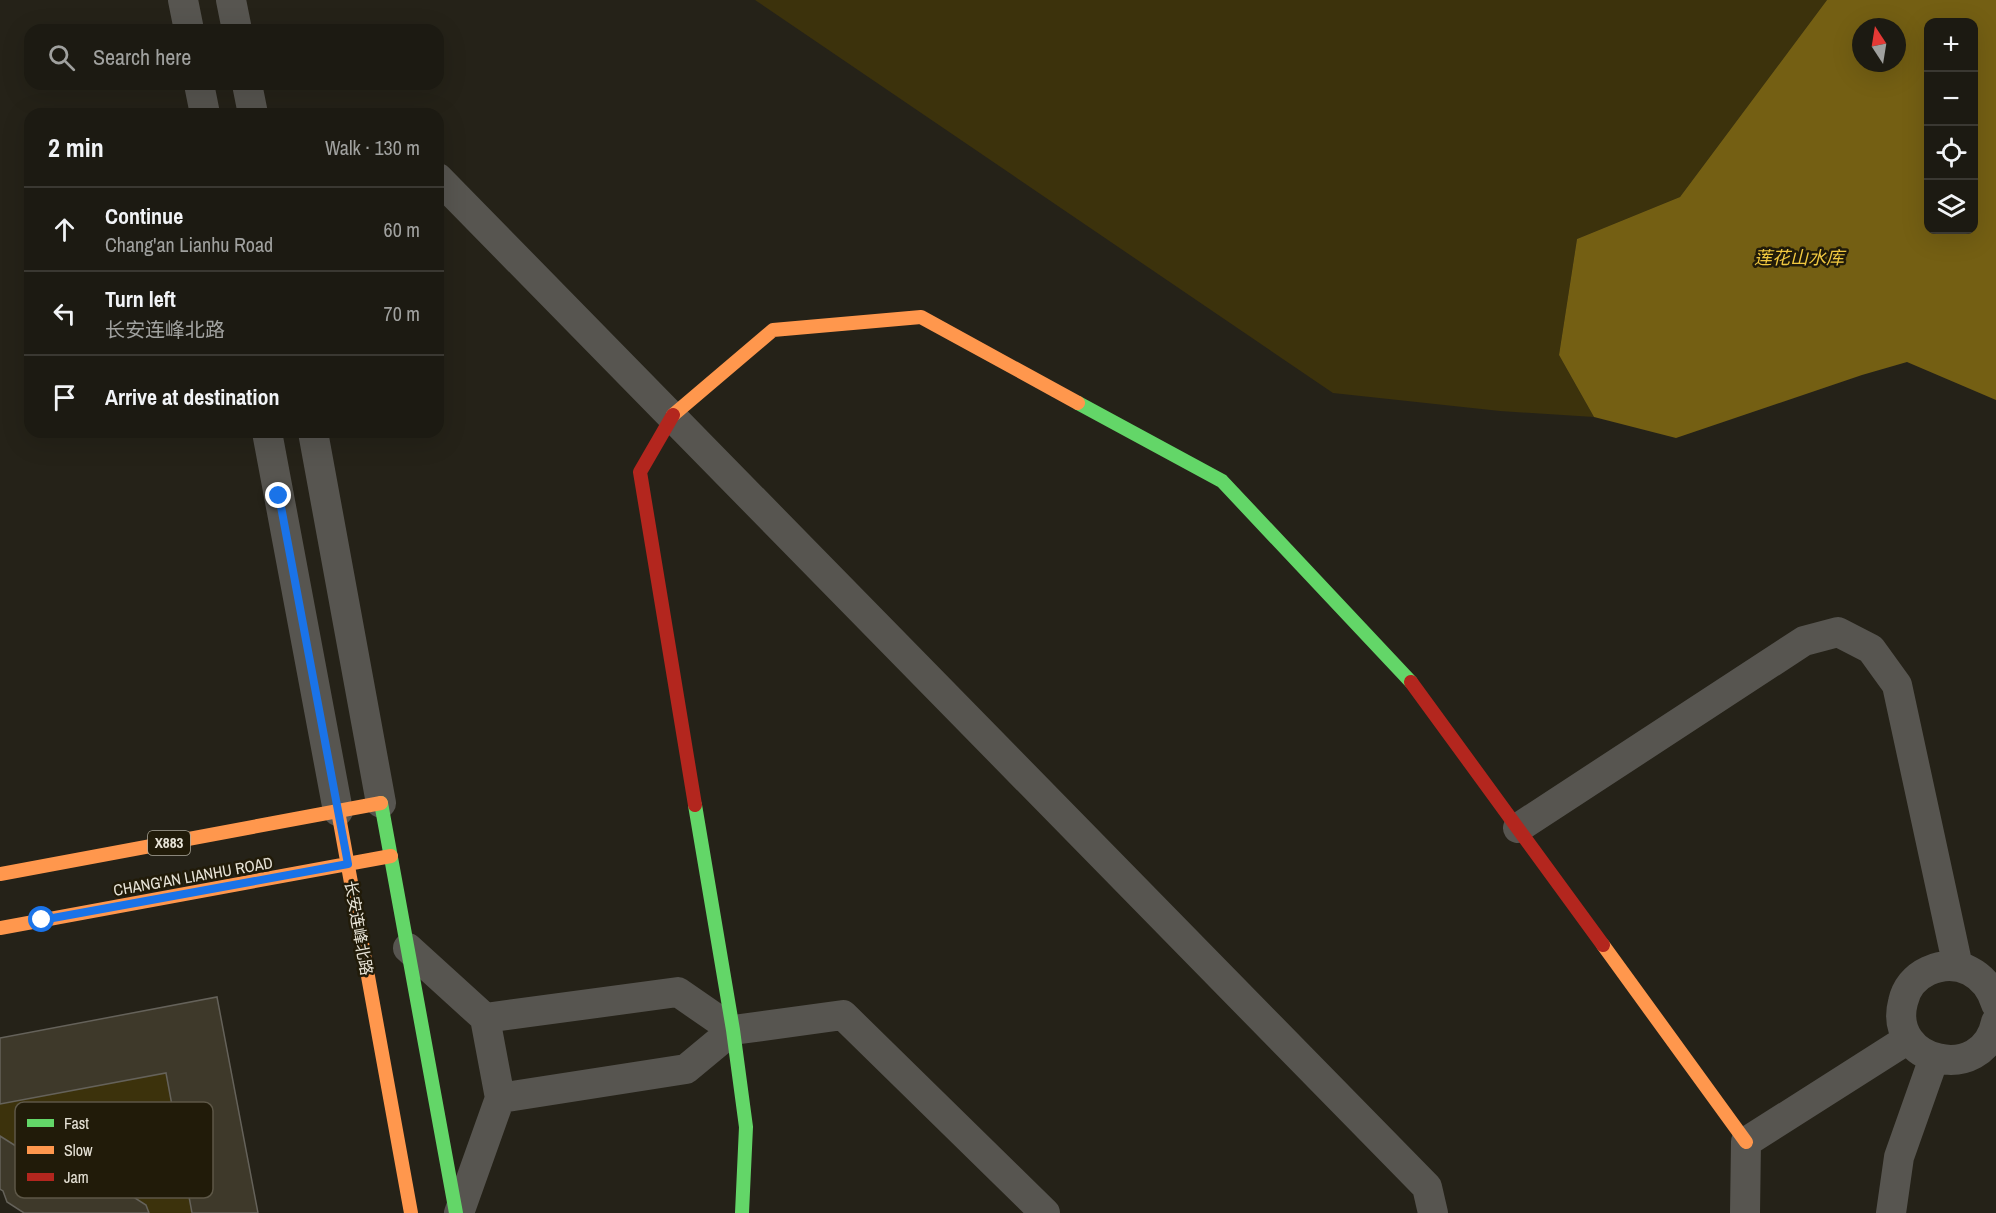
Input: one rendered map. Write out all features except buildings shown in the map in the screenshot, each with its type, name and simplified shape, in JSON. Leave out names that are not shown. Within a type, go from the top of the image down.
[{"type":"street","points":[[183,0],[188,24]]},
{"type":"street","points":[[231,0],[236,24]]},
{"type":"street","points":[[200,90],[204,108]]},
{"type":"street","points":[[248,90],[252,108]]},
{"type":"street","points":[[444,184],[1427,1187],[1433,1213]]},
{"type":"street","points":[[742,1213],[746,1127],[734,1030],[640,472],[672,416],[772,330],[921,317],[1222,481],[1412,683],[1746,1142],[1745,1213]]},
{"type":"street","name":"长安连峰北路","points":[[268,438],[411,1213]]},
{"type":"street","points":[[314,438],[458,1213]]},
{"type":"street","points":[[1518,828],[1804,641],[1838,632],[1870,649],[1897,685],[1958,967]]},
{"type":"street","name":"X883","points":[[0,874],[381,803]]},
{"type":"street","name":"CHANG'AN LIANHU ROAD","points":[[0,928],[391,856]]},
{"type":"street","points":[[408,948],[485,1018],[500,1098],[458,1213]]},
{"type":"street","points":[[1993,989],[1979,976],[1958,967],[1943,966],[1926,972],[1910,986],[1902,1007],[1902,1018],[1908,1039],[1924,1054],[1946,1061],[1967,1058],[1985,1045],[1994,1033]]},
{"type":"street","points":[[485,1018],[678,992],[734,1030]]},
{"type":"street","points":[[500,1098],[686,1069],[734,1030],[843,1016],[1045,1213]]},
{"type":"street","points":[[1746,1142],[1908,1039]]},
{"type":"street","points":[[1891,1213],[1899,1157],[1935,1058]]},
{"type":"shaded area","points":[[755,0],[1827,0],[1680,197],[1577,239],[1559,355],[1594,417],[1500,411],[1333,393]]},
{"type":"shaded area","points":[[166,1073],[171,1102],[15,1102],[15,1145],[0,1136],[0,1103]]},
{"type":"shaded area","points":[[135,1198],[189,1198],[192,1213],[149,1213],[146,1205]]},
{"type":"water","name":"莲花山水库","points":[[1827,0],[1996,0],[1996,400],[1907,362],[1676,438],[1594,417],[1559,355],[1577,239],[1680,197]]},
{"type":"traffic: fast","points":[[1078,403],[1222,481],[1411,682]]},
{"type":"traffic: fast","points":[[381,803],[456,1213]]},
{"type":"traffic: fast","points":[[695,805],[733,1030],[746,1127],[742,1213]]},
{"type":"traffic: slow","points":[[673,415],[773,330],[921,317],[1078,403]]},
{"type":"traffic: slow","points":[[0,874],[381,803]]},
{"type":"traffic: slow","points":[[338,811],[411,1213]]},
{"type":"traffic: slow","points":[[0,928],[391,856]]},
{"type":"traffic: slow","points":[[1603,945],[1746,1142]]},
{"type":"traffic: jam","points":[[673,415],[640,472],[695,805]]},
{"type":"traffic: jam","points":[[1411,682],[1603,945]]},
{"type":"route","points":[[42,920],[348,864],[279,496]]}]
